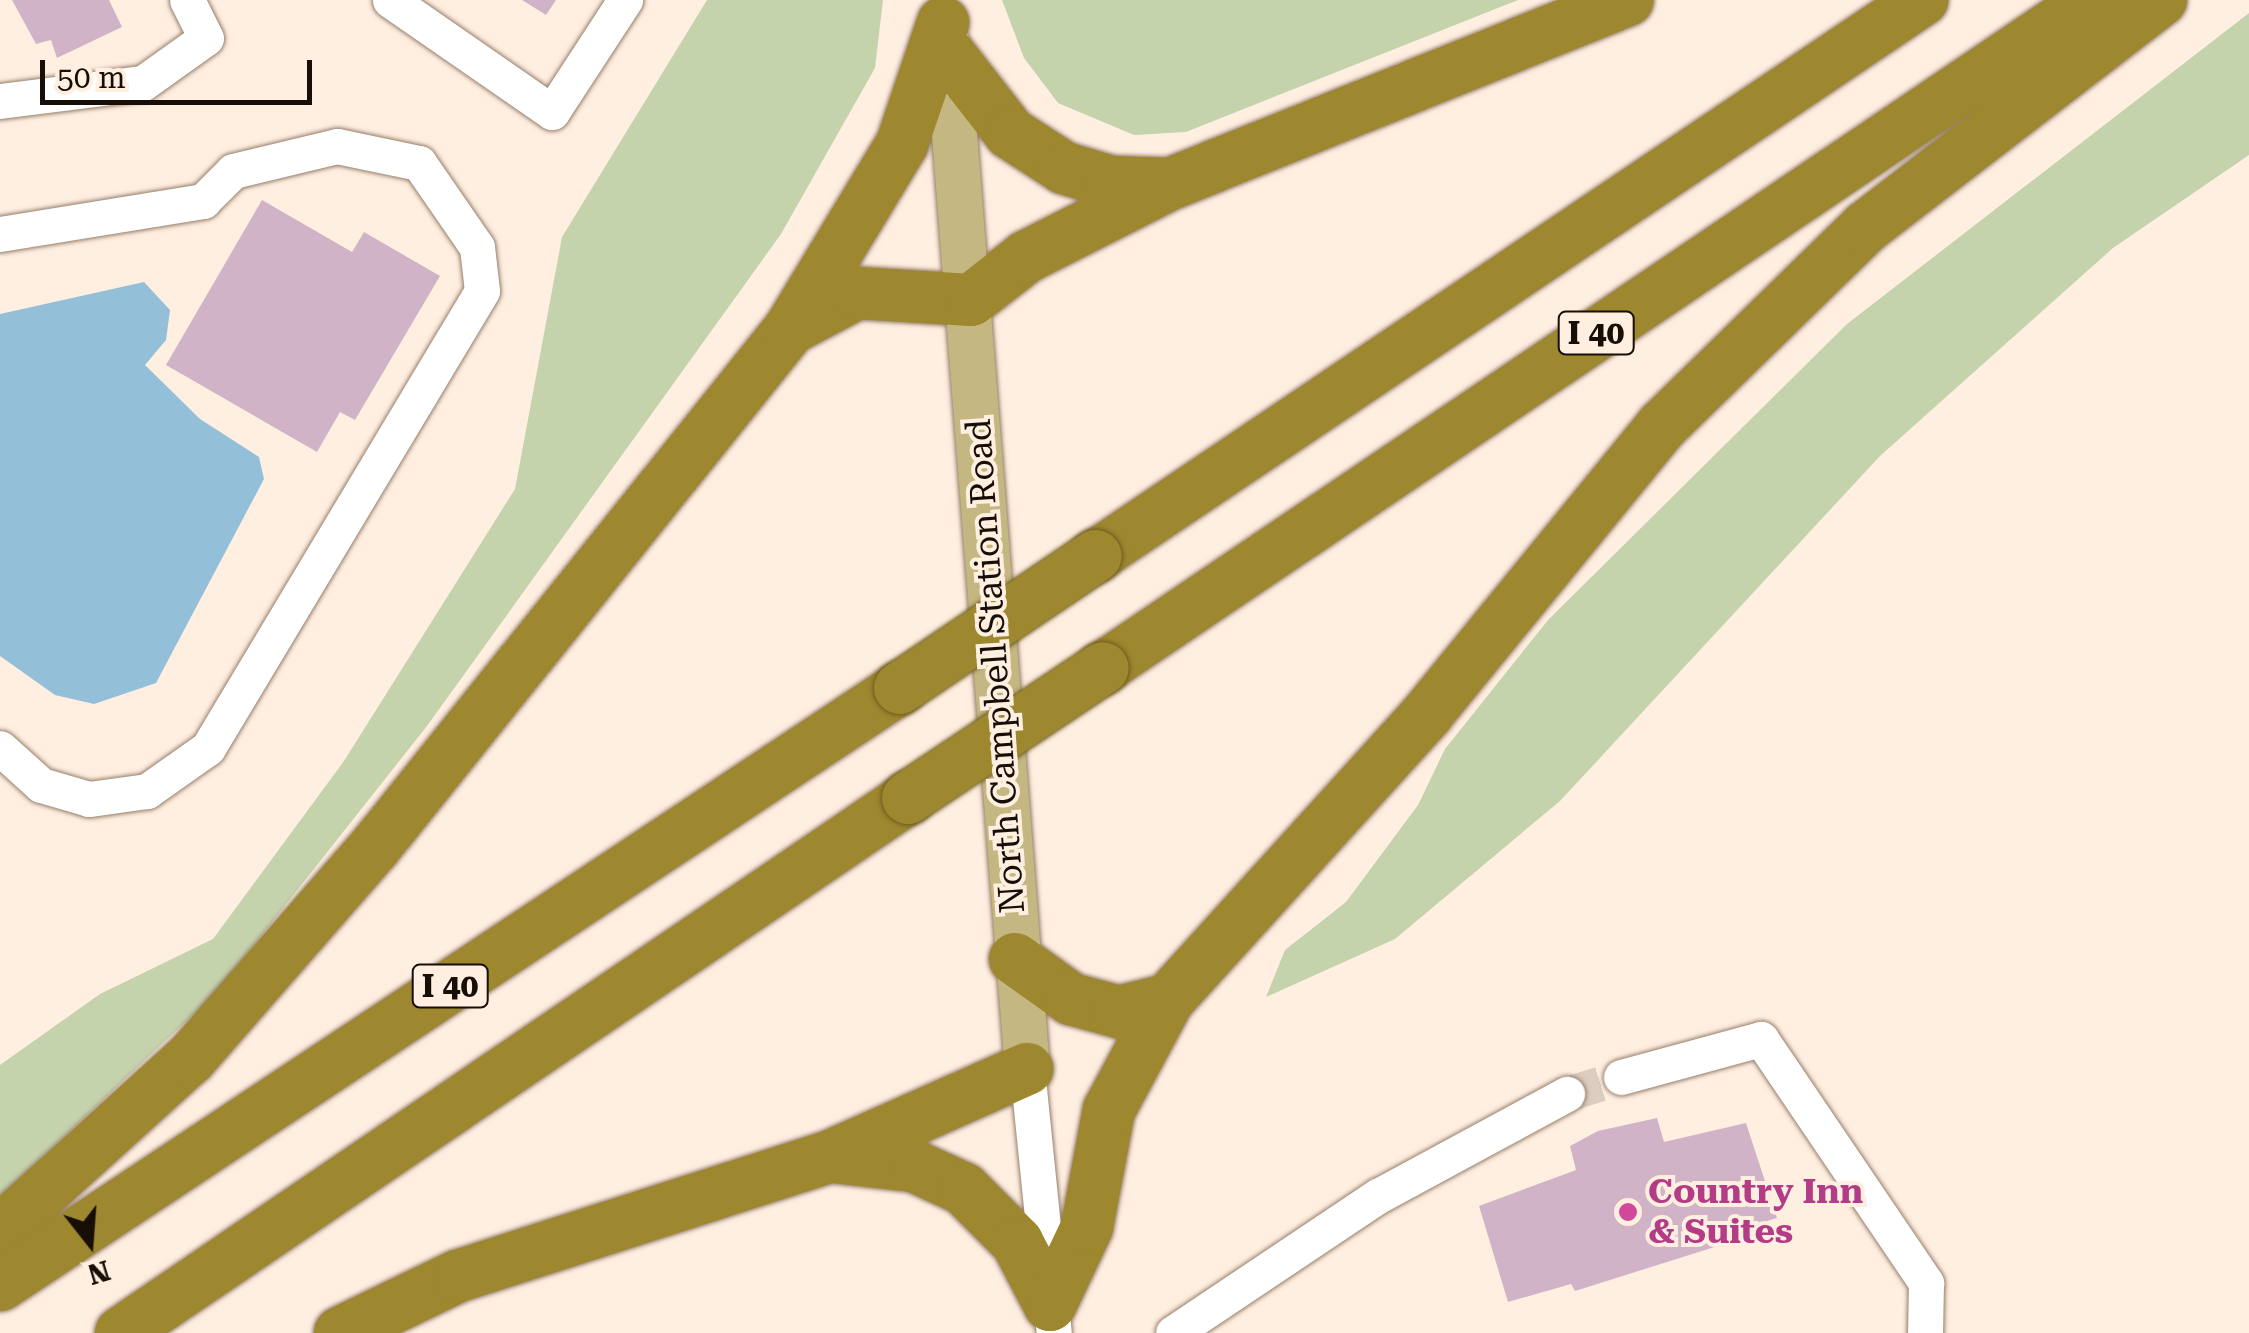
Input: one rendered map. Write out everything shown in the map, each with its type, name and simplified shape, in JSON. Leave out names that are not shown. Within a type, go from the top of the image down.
[{"type":"highway","points":[[790,329],[858,294],[971,300],[1026,257],[1170,184],[1627,0]]},
{"type":"highway","name":"I 40","points":[[0,1285],[900,688],[1922,0]]},
{"type":"highway","name":"I 40","points":[[121,1333],[2091,0]]},
{"type":"highway","points":[[1052,1319],[1087,1227],[1109,1110],[1168,1000],[1428,714],[1662,426],[1866,227],[2161,0]]},
{"type":"highway","points":[[943,26],[1010,133],[1064,168],[1112,182],[1170,184]]},
{"type":"highway","points":[[0,1231],[190,1058],[375,848],[790,329],[902,144],[943,26]]},
{"type":"highway","points":[[1015,960],[1071,1000],[1120,1012],[1168,1000]]},
{"type":"highway","points":[[340,1333],[458,1276],[829,1157],[1027,1069]]},
{"type":"highway","points":[[829,1157],[914,1166],[964,1189],[1017,1242],[1052,1319]]},
{"type":"main road","name":"North Campbell Station Road","points":[[943,26],[971,300],[1015,960],[1027,1069]]},
{"type":"street","points":[[0,101],[143,83],[206,38],[187,0]]},
{"type":"street","points":[[390,0],[552,112],[625,0]]},
{"type":"street","points":[[0,234],[203,201],[233,171],[337,146],[419,163],[477,247],[482,291],[208,748],[147,791],[89,799],[41,785],[0,748]]},
{"type":"street","points":[[1621,1078],[1761,1039],[1926,1283],[1926,1333]]},
{"type":"street","name":"North Campbell Station Road","points":[[1027,1069],[1052,1319]]},
{"type":"street","points":[[1173,1333],[1378,1196],[1568,1094]]},
{"type":"green space","points":[[707,0],[883,0],[875,68],[781,234],[427,726],[215,994],[0,1197],[0,1065],[100,994],[213,939],[344,761],[515,489],[562,237]]},
{"type":"green space","points":[[1002,0],[1518,0],[1186,132],[1134,135],[1058,103],[1024,58]]},
{"type":"green space","points":[[2249,13],[2249,155],[2113,248],[1880,456],[1560,801],[1395,939],[1266,997],[1285,950],[1346,902],[1418,805],[1445,749],[1548,620],[1847,324]]},
{"type":"water","points":[[144,282],[170,310],[166,340],[145,365],[200,419],[259,457],[264,479],[156,683],[94,704],[55,695],[0,656],[0,314]]},
{"type":"building","points":[[12,0],[109,0],[122,27],[57,58],[51,40],[36,44]]},
{"type":"building","points":[[522,0],[556,0],[546,15]]},
{"type":"building","points":[[262,200],[352,252],[364,232],[440,276],[355,420],[340,412],[317,452],[166,365]]},
{"type":"building","name":"Country Inn & Suites","points":[[1657,1118],[1664,1142],[1746,1123],[1777,1218],[1737,1230],[1740,1239],[1575,1291],[1571,1284],[1508,1302],[1479,1206],[1576,1170],[1570,1146],[1598,1131]]},
{"type":"tunnel","points":[[1567,1094],[1621,1077]]},
{"type":"place","name":"Country Inn & Suites","points":[[1628,1212]]}]
